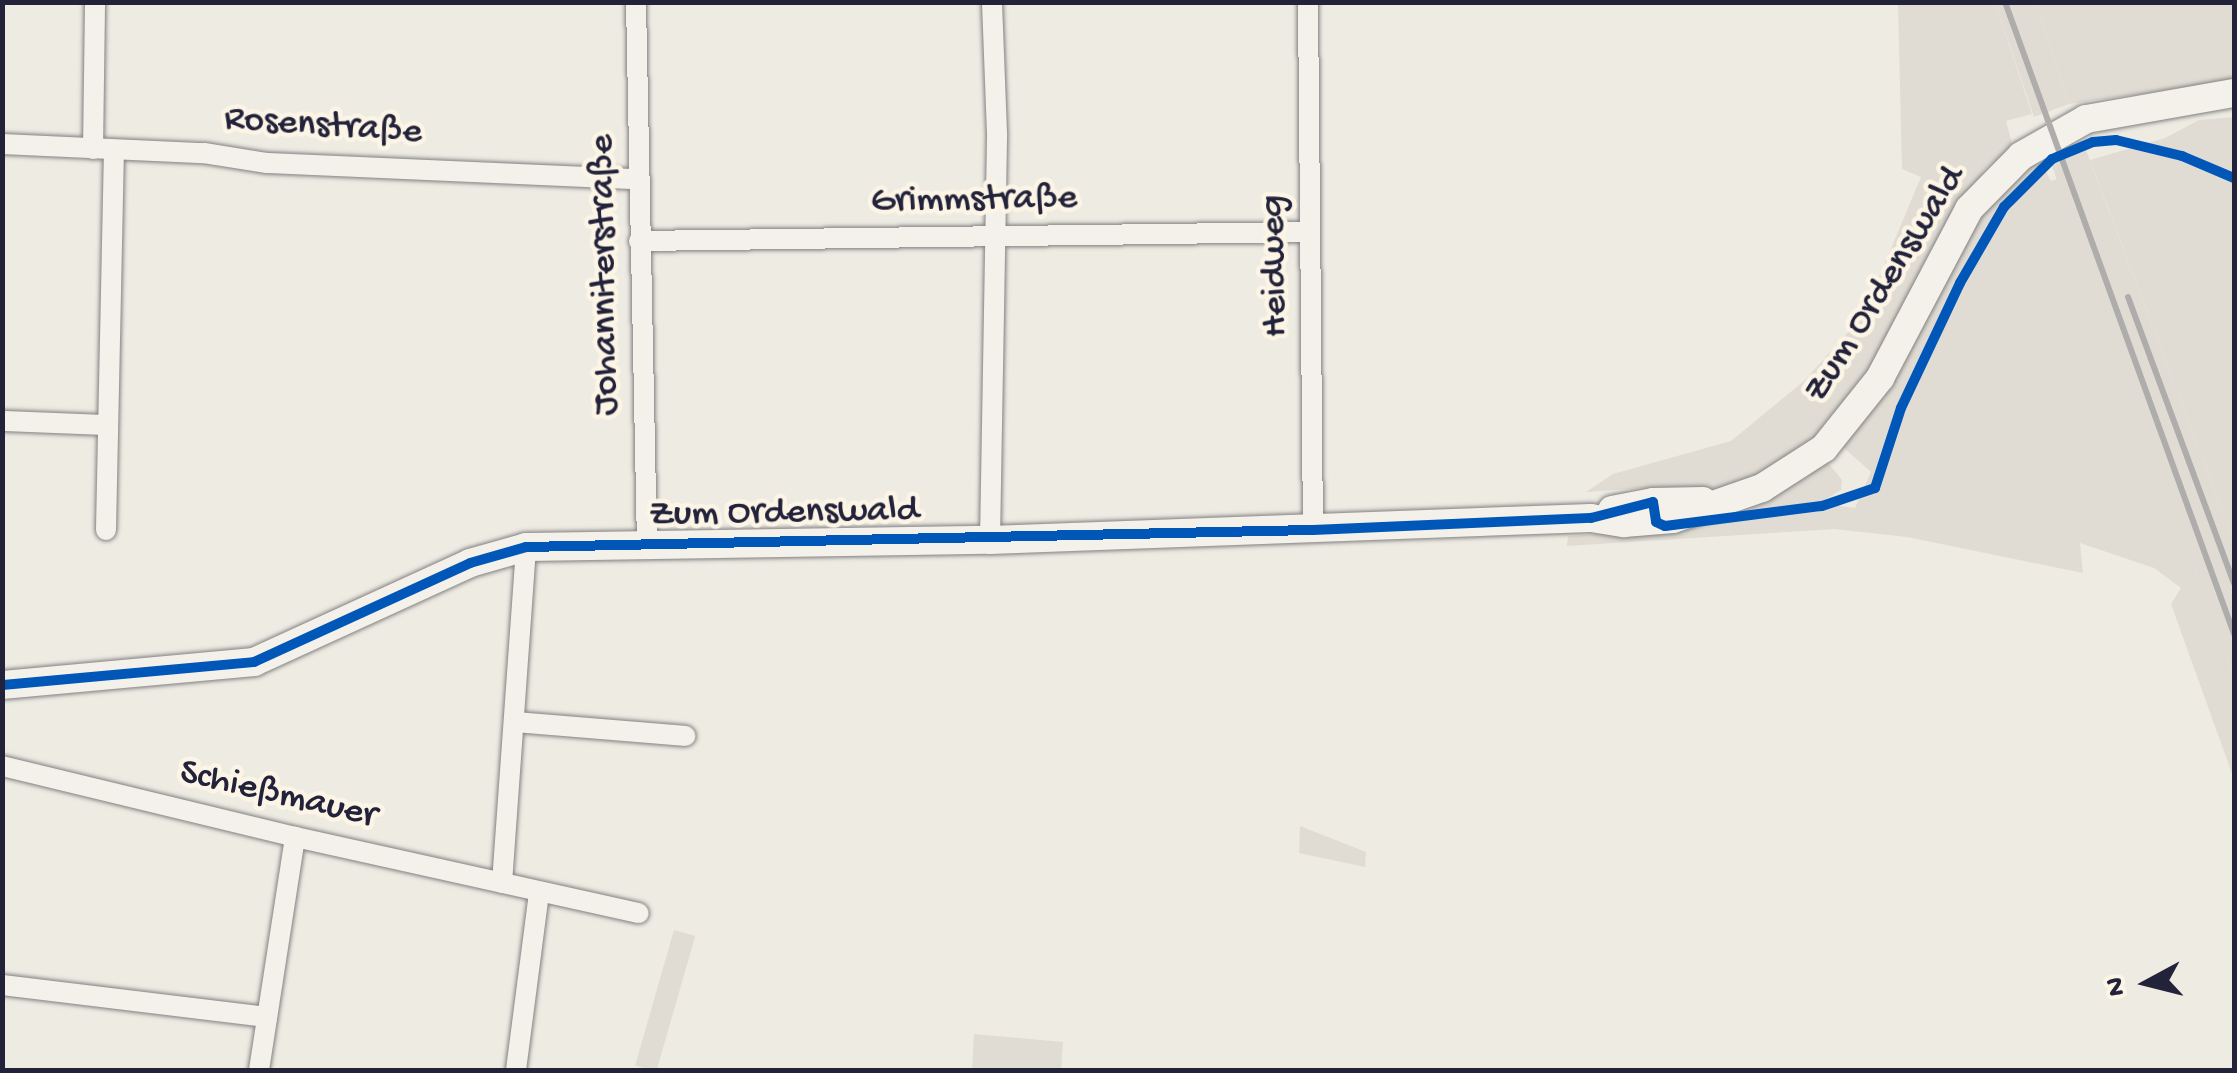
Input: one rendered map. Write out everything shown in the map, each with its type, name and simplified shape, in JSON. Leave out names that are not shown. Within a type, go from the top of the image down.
[{"type":"street","points":[[95,2],[103,149],[106,530]]},
{"type":"street","name":"Johanniterstraße","points":[[636,2],[647,546]]},
{"type":"street","points":[[990,540],[996,236],[992,2]]},
{"type":"street","name":"Heidweg","points":[[1308,2],[1313,530]]},
{"type":"street","name":"Zum Ordenswald","points":[[2,685],[254,662],[470,563],[526,547],[990,540],[1313,530],[1592,518],[1654,502],[1720,502],[1782,478],[1824,448],[1846,424],[1880,378],[1969,209],[2021,156],[2086,119],[2234,93]]},
{"type":"street","name":"Zum Ordenswald","points":[[2178,104],[2234,104]]},
{"type":"street","name":"Rosenstraße","points":[[2,144],[204,153],[267,163],[638,179]]},
{"type":"street","name":"Grimmstraße","points":[[640,241],[1310,232]]},
{"type":"street","points":[[2,422],[108,425]]},
{"type":"street","points":[[502,883],[526,547]]},
{"type":"street","points":[[516,722],[685,736]]},
{"type":"street","name":"Schießmauer","points":[[2,766],[294,837],[639,913]]},
{"type":"street","points":[[259,1070],[294,837]]},
{"type":"street","points":[[516,1070],[539,892]]},
{"type":"street","points":[[2,985],[267,1017]]},
{"type":"shaded area","points":[[1898,3],[1995,3],[2032,114],[2006,121],[2013,147],[1985,169],[1962,203],[1869,381],[1841,417],[1776,470],[1710,492],[1669,493],[1658,487],[1586,492],[1613,474],[1731,441],[1804,381],[1850,330],[1879,277],[1921,177],[1902,169]]},
{"type":"shaded area","points":[[1995,3],[2036,3],[2069,104],[2034,117]]},
{"type":"shaded area","points":[[2036,3],[2234,3],[2234,80],[2069,104]]},
{"type":"shaded area","points":[[2234,117],[2234,542],[2090,160],[2165,138],[2199,120]]},
{"type":"shaded area","points":[[2086,150],[2234,542],[2234,678],[2051,163]]},
{"type":"shaded area","points":[[2038,156],[2051,181],[2057,179],[2234,678],[2234,779],[2171,604],[2181,588],[2154,568],[2080,543],[2083,573],[1907,537],[1834,529],[1567,546],[1568,536],[1654,531],[1774,493],[1804,479],[1826,460],[1842,480],[1841,490],[1819,503],[1855,508],[1871,472],[1842,446],[1884,397],[1968,229]]},
{"type":"shaded area","points":[[1300,826],[1366,852],[1365,867],[1299,853]]},
{"type":"shaded area","points":[[674,930],[695,936],[657,1070],[635,1066]]},
{"type":"shaded area","points":[[974,1034],[1063,1042],[1061,1070],[972,1070]]},
{"type":"railway","points":[[2005,2],[2234,634]]},
{"type":"railway","points":[[2128,297],[2234,583]]},
{"type":"cycle path","points":[[2,685],[254,662],[470,563],[526,547],[1313,530],[1591,518],[1653,502],[1656,522],[1665,526],[1822,506],[1875,488],[1901,408],[1960,283],[2004,207],[2052,159],[2093,142],[2116,140],[2182,156],[2234,178]]}]
